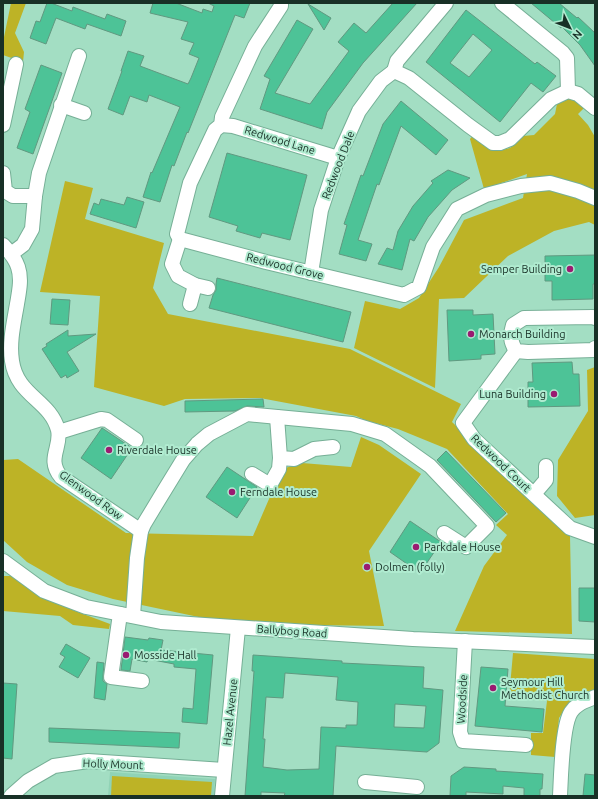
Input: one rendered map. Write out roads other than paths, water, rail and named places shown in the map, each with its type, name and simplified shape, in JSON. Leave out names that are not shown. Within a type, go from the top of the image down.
[{"type":"street","points":[[190,304],[202,287],[178,276],[172,264],[180,239],[177,234],[190,183],[215,130],[221,125],[222,117],[255,46],[281,6],[281,3]]},
{"type":"street","name":"Redwood Dale","points":[[311,273],[320,210],[338,158],[359,112],[381,81],[394,71],[397,61],[446,3]]},
{"type":"street","points":[[502,3],[563,53],[567,58],[568,91]]},
{"type":"street","points":[[79,56],[39,173],[34,196],[32,229],[23,245],[7,249],[18,268],[20,285],[12,334],[12,360],[14,374],[27,392],[53,417],[59,432],[101,419],[107,420],[136,440]]},
{"type":"street","points":[[3,125],[16,64]]},
{"type":"street","points":[[394,71],[409,78],[493,143],[500,143],[510,139],[551,99],[568,91],[578,94],[595,108]]},
{"type":"street","points":[[61,105],[84,113]]},
{"type":"street","name":"Redwood Lane","points":[[221,125],[233,126],[338,158]]},
{"type":"street","points":[[3,173],[5,191],[13,196],[34,196]]},
{"type":"street","name":"Redwood Grove","points":[[180,239],[311,273],[404,295],[418,287],[433,247],[458,209],[486,195],[521,186],[550,183],[578,190],[595,198]]},
{"type":"street","points":[[595,318],[524,318],[514,325],[510,336],[516,351],[594,350],[595,348]]},
{"type":"street","name":"Redwood Court","points":[[516,351],[463,423],[474,439],[570,528],[595,537]]},
{"type":"street","points":[[142,680],[111,677],[126,615],[141,531],[164,491],[184,460],[197,444],[209,434],[247,414],[352,424],[385,434],[430,466],[487,526],[466,547],[444,532]]},
{"type":"street","points":[[252,474],[270,485],[279,469],[280,458],[278,417]]},
{"type":"street","name":"Glenwood Row","points":[[59,432],[54,464],[56,471],[61,477],[141,531]]},
{"type":"street","points":[[280,458],[294,460],[314,449],[333,448]]},
{"type":"street","points":[[534,494],[546,480],[546,466]]},
{"type":"street","name":"Ballybog Road","points":[[3,561],[44,591],[86,606],[161,622],[238,628],[595,647]]},
{"type":"street","name":"Hazel Avenue","points":[[222,796],[238,628]]},
{"type":"street","name":"Woodside","points":[[465,641],[460,732],[463,742],[526,745]]},
{"type":"street","points":[[560,796],[567,725],[571,712],[580,703],[595,697]]},
{"type":"street","name":"Holly Mount","points":[[11,796],[28,781],[54,766],[88,761],[224,770]]},
{"type":"street","points":[[365,782],[391,790],[417,787]]},
{"type":"place","name":"Semper Building","points":[[570,269]]},
{"type":"place","name":"Monarch Building","points":[[471,334]]},
{"type":"place","name":"Luna Building","points":[[554,394]]},
{"type":"place","name":"Riverdale House","points":[[109,450]]},
{"type":"place","name":"Ferndale House","points":[[232,492]]},
{"type":"place","name":"Parkdale House","points":[[416,547]]},
{"type":"place","name":"Dolmen (folly)","points":[[367,567]]},
{"type":"place","name":"Mosside Hall","points":[[126,655]]},
{"type":"place","name":"Seymour Hill Methodist Church","points":[[493,688]]}]
